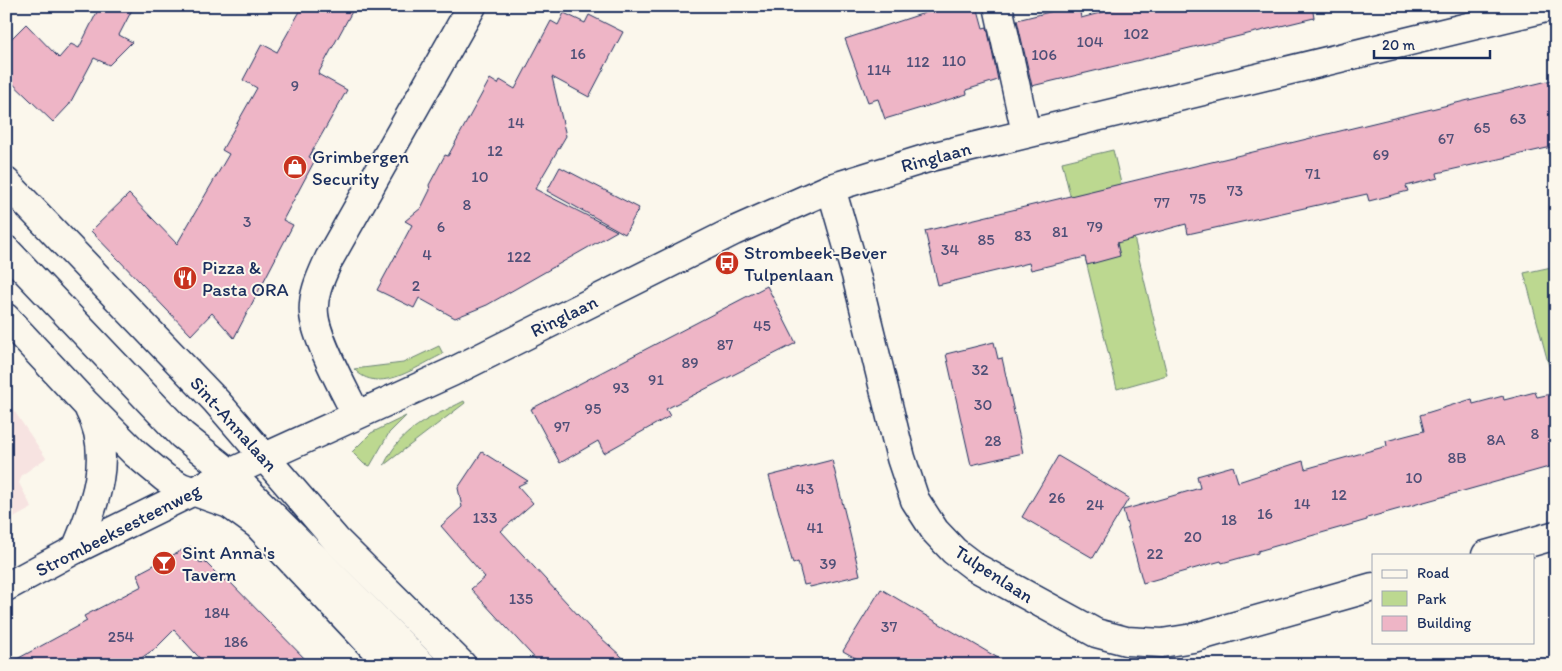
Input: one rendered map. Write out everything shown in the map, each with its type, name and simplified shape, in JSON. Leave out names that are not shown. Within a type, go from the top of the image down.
[{"type":"street","points":[[356,414],[320,335],[314,315],[315,294],[329,259],[472,6]]},
{"type":"street","points":[[998,6],[1026,133]]},
{"type":"street","name":"Ringlaan","points":[[265,458],[356,414],[452,372],[734,231],[831,188],[931,157],[1026,133],[1554,6]]},
{"type":"street","name":"Sint-Annalaan","points":[[6,182],[216,402],[346,550],[462,665]]},
{"type":"street","name":"Tulpenlaan","points":[[831,188],[856,275],[901,458],[915,500],[935,531],[954,551],[975,567],[1096,633],[1126,641],[1162,643],[1193,638],[1372,588]]},
{"type":"street","name":"Sint-Annalaan","points":[[6,250],[182,434],[230,472],[422,665]]},
{"type":"street","points":[[6,318],[86,404],[164,478],[193,492],[229,504],[258,525],[390,665]]},
{"type":"street","points":[[76,549],[96,493],[101,466],[100,438],[96,421],[86,404]]},
{"type":"street","name":"Strombeeksesteenweg","points":[[6,587],[76,549],[230,472],[265,458]]},
{"type":"street","points":[[1490,554],[1556,535]]},
{"type":"street","points":[[370,644],[395,665]]},
{"type":"shaded area","points":[[6,399],[46,458],[22,475],[19,483],[32,508],[6,522]]},
{"type":"green space","points":[[1113,150],[1167,375],[1117,389],[1062,162]]},
{"type":"green space","points":[[1556,266],[1556,392],[1524,273]]},
{"type":"green space","points":[[439,346],[443,354],[398,376],[375,380],[364,377],[354,369],[403,363]]},
{"type":"green space","points":[[464,401],[465,403],[384,465],[391,452],[408,433],[428,419]]},
{"type":"green space","points":[[406,416],[389,433],[370,466],[364,464],[352,452],[371,433]]},
{"type":"building","points":[[100,6],[134,6],[119,35],[132,42],[109,65],[94,58],[69,105],[53,122],[6,77],[6,44],[26,24],[59,58],[71,44],[79,48]]},
{"type":"building","points":[[303,6],[355,6],[318,74],[347,90],[309,157],[315,160],[283,220],[293,225],[234,338],[212,313],[191,335],[91,231],[129,194],[177,244],[229,154],[222,150],[257,88],[243,80],[262,44],[277,52]]},
{"type":"building","points":[[946,6],[977,6],[983,28],[987,27],[998,80],[966,90],[967,94],[885,119],[878,99],[868,102],[845,39]]},
{"type":"building","points":[[1079,6],[1081,18],[1126,6],[1312,6],[1314,18],[1032,86],[1017,20]]},
{"type":"building","points":[[564,13],[585,23],[589,15],[623,32],[589,97],[552,77],[566,136],[535,189],[617,231],[487,305],[455,318],[419,298],[414,308],[377,290],[412,225],[405,221],[421,208],[430,190],[429,185],[445,155],[448,156],[490,79],[498,84],[500,80],[515,89],[551,21],[558,25]]},
{"type":"building","points":[[1556,79],[1556,146],[1437,173],[1438,178],[1406,186],[1408,191],[1369,201],[1367,194],[1188,234],[1186,224],[1117,243],[1120,256],[1087,265],[1085,257],[1031,270],[1029,263],[938,285],[925,231]]},
{"type":"building","points":[[560,167],[639,208],[625,234],[547,191]]},
{"type":"building","points":[[767,286],[796,343],[666,409],[670,416],[604,453],[598,441],[560,463],[531,409]]},
{"type":"building","points":[[994,342],[998,359],[1002,358],[1023,453],[971,465],[946,354]]},
{"type":"building","points":[[1535,392],[1537,397],[1556,393],[1556,465],[1367,518],[1367,520],[1258,551],[1258,553],[1222,563],[1221,561],[1143,583],[1123,510],[1200,488],[1197,476],[1233,466],[1238,482],[1303,461],[1305,469],[1387,446],[1386,441],[1424,431],[1420,415],[1472,399],[1473,404],[1503,396],[1504,400]]},
{"type":"building","points":[[482,452],[528,481],[518,486],[533,503],[501,531],[590,628],[631,665],[541,665],[471,589],[485,577],[441,526],[462,507],[458,488]]},
{"type":"building","points":[[1058,456],[1129,498],[1093,558],[1022,517]]},
{"type":"building","points":[[832,460],[860,575],[810,587],[809,584],[804,585],[798,562],[793,564],[769,476]]},
{"type":"building","points":[[190,546],[199,562],[206,563],[224,581],[227,579],[311,665],[206,665],[174,630],[156,648],[131,665],[6,665],[87,621],[84,616],[142,586],[137,574]]},
{"type":"building","points":[[881,589],[1010,665],[868,665],[843,651]]},
{"type":"place","name":"Grimbergen Security","points":[[295,167]]},
{"type":"place","name":"Strombeek-Bever Tulpenlaan","points":[[727,263]]},
{"type":"place","name":"Pizza & Pasta ORA","points":[[185,278]]},
{"type":"place","name":"Sint Anna's Tavern","points":[[164,563]]}]
